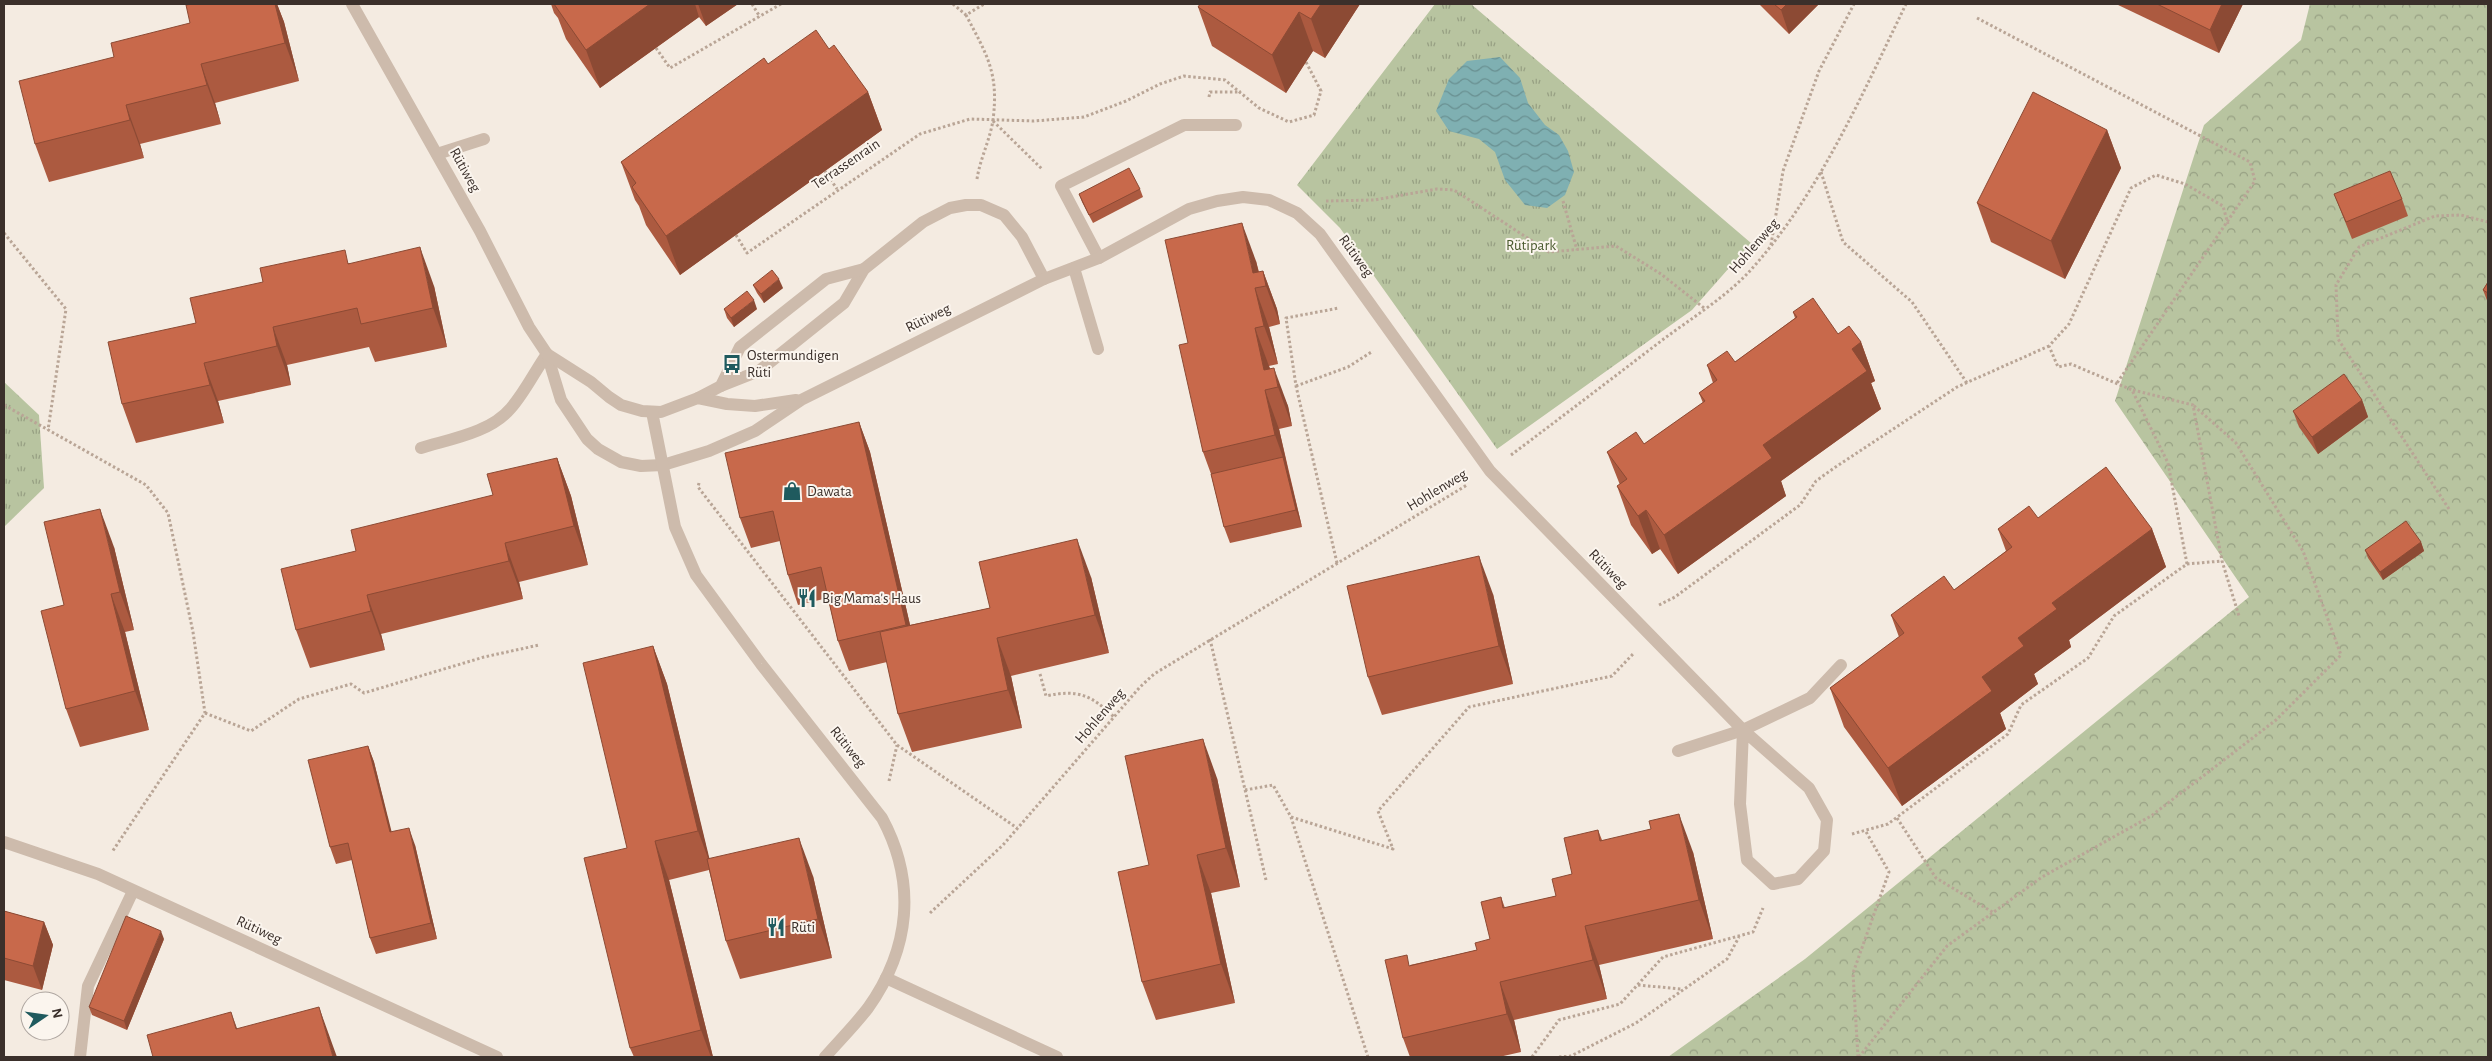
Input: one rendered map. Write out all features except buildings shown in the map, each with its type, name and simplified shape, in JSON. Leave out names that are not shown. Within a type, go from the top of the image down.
[{"type":"street","name":"Rütiweg","points":[[352,4],[480,231],[529,327],[547,354],[561,400],[587,439],[598,449],[621,462],[641,466],[662,465],[709,451],[755,431],[801,400],[1044,279],[1099,258],[1189,209],[1216,201],[1243,198],[1269,200],[1297,213],[1320,234],[1490,471],[1744,730],[1809,788],[1826,820],[1825,841]]},
{"type":"street","points":[[1099,258],[1062,186],[1184,125],[1236,126]]},
{"type":"street","points":[[437,154],[484,139]]},
{"type":"street","points":[[698,398],[721,386],[758,371],[844,303],[864,270],[906,235],[937,214],[957,206],[974,204],[990,207],[1010,221],[1022,237],[1044,279]]},
{"type":"street","points":[[1074,268],[1098,349]]},
{"type":"street","points":[[721,386],[740,347],[826,279],[864,270]]},
{"type":"street","name":"Rütiweg","points":[[547,354],[621,405],[632,409],[652,412],[670,410],[698,398],[727,404],[755,406],[801,400]]},
{"type":"street","points":[[421,448],[480,430],[510,409],[547,354]]},
{"type":"street","name":"Rütiweg","points":[[652,412],[675,527],[696,575],[761,664],[882,818],[895,845],[899,860],[905,918],[897,952],[886,978],[867,1009],[826,1057]]},
{"type":"street","points":[[1678,751],[1744,730],[1810,698],[1842,666]]},
{"type":"street","points":[[1744,730],[1740,804],[1747,860],[1773,884],[1798,879],[1824,850],[1825,841]]},
{"type":"street","name":"Rütiweg","points":[[4,842],[98,874],[497,1057]]},
{"type":"street","points":[[80,1057],[88,986],[133,891]]},
{"type":"street","points":[[886,978],[1057,1057]]},
{"type":"path","points":[[752,4],[760,17]]},
{"type":"path","points":[[656,48],[670,68],[781,4]]},
{"type":"path","points":[[953,4],[966,15],[986,53],[995,78],[992,121],[979,164]]},
{"type":"path","points":[[966,15],[984,4]]},
{"type":"path","points":[[1771,246],[1783,171],[1818,71],[1854,4]]},
{"type":"path","name":"Hohlenweg","points":[[905,918],[924,920],[1003,845],[1114,717],[1154,674],[1490,471],[1746,274],[1789,223],[1820,171],[1872,75],[1906,4]]},
{"type":"path","points":[[1977,18],[2250,162],[2255,181],[2228,224],[2117,384]]},
{"type":"path","points":[[1210,92],[1242,92]]},
{"type":"path","name":"Terrassenrain","points":[[736,235],[747,253],[837,189],[920,134],[970,119],[992,121]]},
{"type":"path","points":[[992,121],[1062,186]]},
{"type":"path","points":[[825,171],[837,189]]},
{"type":"path","points":[[1820,171],[1843,242],[1912,302],[1967,383]]},
{"type":"path","points":[[1633,617],[1675,597],[1800,505],[1816,481],[1967,383],[2049,346],[2069,324],[2131,188],[2156,175],[2185,184],[2223,206],[2228,224]]},
{"type":"path","points":[[1289,209],[1312,202],[1374,200],[1437,189],[1454,190],[1549,252],[1616,246],[1661,274],[1704,308]]},
{"type":"path","points":[[1563,201],[1577,250]]},
{"type":"path","points":[[2449,509],[2338,339],[2336,284],[2359,247],[2435,216],[2461,215],[2488,222]]},
{"type":"path","points":[[4,233],[66,309],[48,430]]},
{"type":"path","points":[[1337,562],[1296,386],[1286,318],[1369,302]]},
{"type":"path","points":[[1296,386],[1348,367],[1394,336]]},
{"type":"path","points":[[1858,1057],[1947,946],[2042,877],[2151,816],[2276,720],[2341,655],[2303,551],[2236,443],[2193,405],[2132,390],[2071,364],[2058,367],[2049,346]]},
{"type":"path","points":[[2132,390],[2168,463],[2187,564]]},
{"type":"path","points":[[4,405],[146,485],[168,514],[193,632],[205,713],[98,874]]},
{"type":"path","points":[[2193,405],[2222,561],[2239,616]]},
{"type":"path","points":[[709,451],[716,462],[703,474],[698,487],[897,745],[1017,828]]},
{"type":"path","points":[[1825,841],[1888,824],[1897,818],[2008,734],[2022,705],[2088,658],[2114,616],[2187,564],[2222,561]]},
{"type":"path","points":[[1291,817],[1393,849],[1378,811],[1469,707],[1612,676],[1650,635]]},
{"type":"path","points":[[1210,639],[1266,880]]},
{"type":"path","points":[[205,713],[251,731],[299,700],[333,689],[351,684],[364,692],[484,657],[538,644]]},
{"type":"path","points":[[1040,674],[1046,696],[1061,693],[1082,694],[1101,704],[1114,717]]},
{"type":"path","points":[[1245,790],[1274,785],[1291,817],[1368,1057]]},
{"type":"path","points":[[1897,818],[1936,878],[1994,912]]},
{"type":"path","points":[[1858,1057],[1853,973],[1889,872],[1866,830]]},
{"type":"path","points":[[1532,1057],[1559,1020],[1620,1004],[1664,957],[1753,932],[1773,884]]},
{"type":"path","points":[[1558,1057],[1571,1056],[1636,1023],[1727,959],[1739,936]]},
{"type":"path","points":[[1638,985],[1682,990]]},
{"type":"green space","name":"Rütipark","points":[[1435,4],[1471,4],[1751,243],[1692,310],[1497,449],[1340,228],[1297,185]]},
{"type":"green space","points":[[2310,4],[2488,4],[2488,1057],[1668,1057],[1805,959],[2249,597],[2115,401],[2204,125],[2301,40]]},
{"type":"green space","points":[[4,382],[39,415],[44,488],[4,527]]},
{"type":"water","points":[[1500,57],[1520,78],[1528,103],[1545,125],[1559,135],[1568,151],[1574,172],[1565,195],[1547,208],[1525,205],[1505,180],[1495,152],[1479,139],[1449,131],[1436,111],[1449,79],[1467,61]]},
{"type":"place","name":"Ostermundigen Rüti","points":[[732,364]]},
{"type":"place","name":"Dawata","points":[[792,491]]},
{"type":"place","name":"Big Mama's Haus","points":[[807,598]]},
{"type":"place","name":"Rüti","points":[[776,927]]}]
